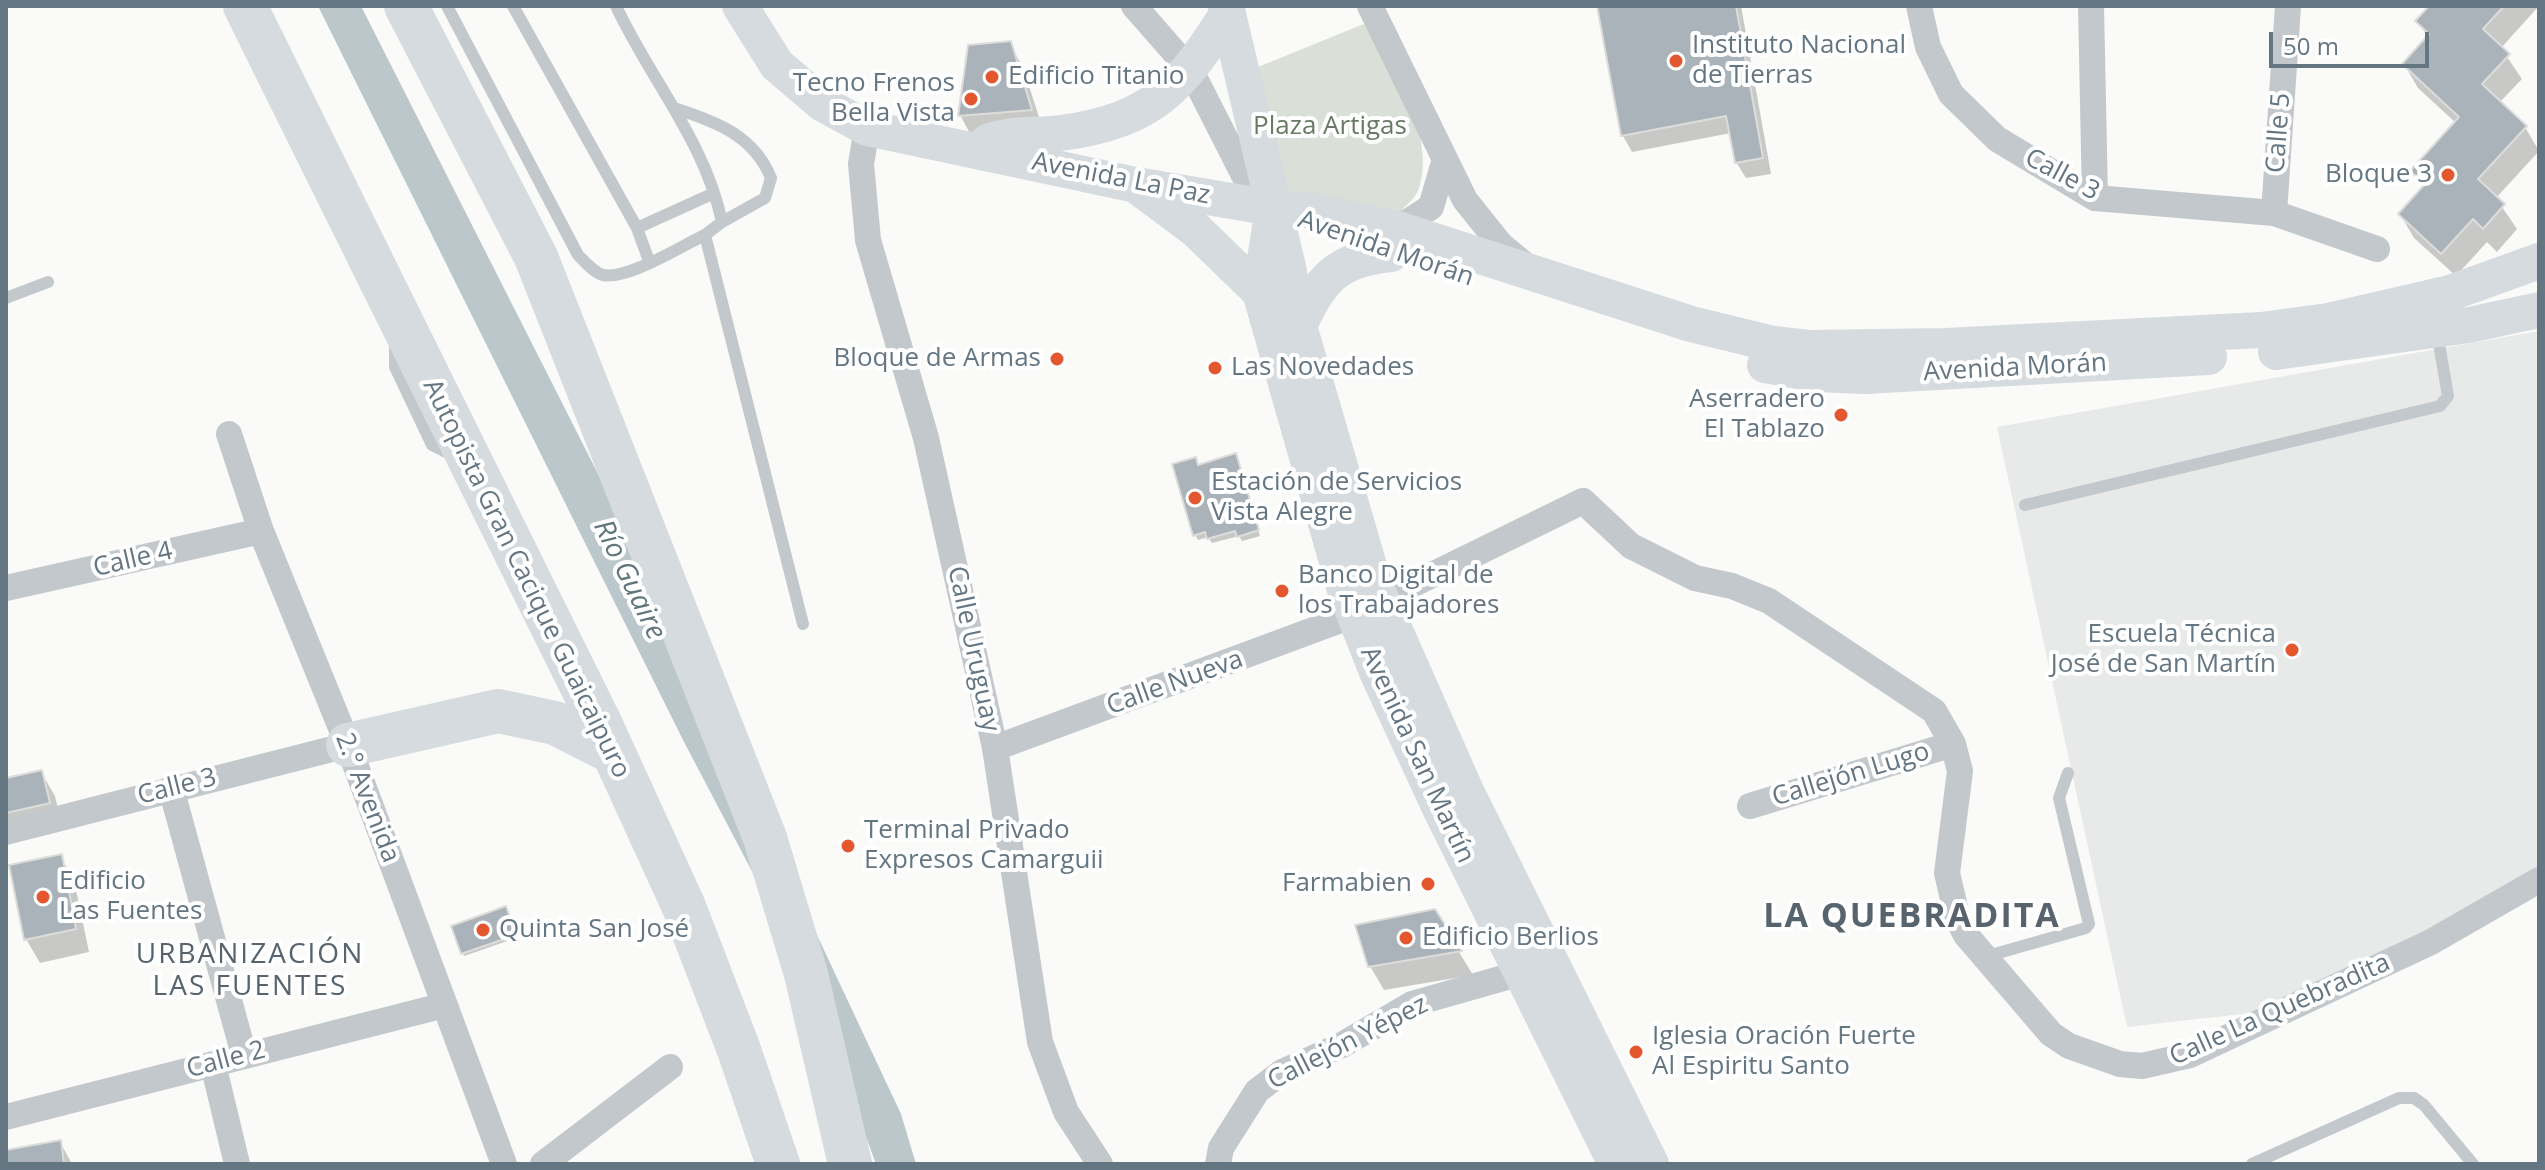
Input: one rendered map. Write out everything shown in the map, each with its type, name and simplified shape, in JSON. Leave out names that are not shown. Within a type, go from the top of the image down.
[{"type":"highway","name":"Autopista Gran Cacique Guaicaipuro","points":[[245,6],[471,462],[684,907],[739,1050],[778,1164]]},
{"type":"highway","points":[[406,6],[536,257],[765,838],[806,974],[850,1164]]},
{"type":"highway","points":[[348,745],[498,711],[555,723],[612,752]]},
{"type":"main road","name":"Avenida La Paz","points":[[740,6],[777,65],[823,104],[867,128],[1136,185],[1273,208]]},
{"type":"main road","name":"Avenida La Paz","points":[[969,148],[999,137],[1041,136],[1110,122],[1150,105],[1191,71],[1227,10]]},
{"type":"main road","points":[[1227,10],[1273,208]]},
{"type":"main road","points":[[1136,185],[1196,230],[1260,292]]},
{"type":"main road","name":"Avenida Morán","points":[[1273,208],[1318,231],[1394,242],[1537,274],[1735,335],[1773,344],[1840,348],[2261,330],[2328,321],[2450,293],[2539,261]]},
{"type":"main road","name":"Avenida San Martín","points":[[1273,208],[1260,292],[1368,607],[1479,818],[1651,1164]]},
{"type":"main road","name":"Avenida San Martín","points":[[1273,208],[1368,607],[1402,727],[1616,1164]]},
{"type":"main road","points":[[1299,326],[1315,290],[1332,275],[1394,242]]},
{"type":"main road","name":"Avenida Morán","points":[[1394,242],[1746,361],[1815,374],[1958,373],[2247,355],[2331,346],[2539,310]]},
{"type":"street","points":[[1134,6],[1191,71],[1249,185],[1273,208]]},
{"type":"street","points":[[1370,6],[1465,200],[1483,225],[1537,274]]},
{"type":"street","name":"Calle 3","points":[[1919,6],[1928,47],[1951,94],[1997,139],[2095,198],[2274,213],[2377,249]]},
{"type":"street","points":[[2091,6],[2095,198]]},
{"type":"street","name":"Calle 5","points":[[2274,213],[2288,6]]},
{"type":"street","name":"Calle Uruguay","points":[[867,128],[861,164],[868,240],[926,438],[995,748],[1040,1042],[1066,1112],[1100,1164]]},
{"type":"street","points":[[1394,242],[1431,207],[1445,159]]},
{"type":"street","name":"2.° Avenida","points":[[229,434],[261,531],[348,745],[504,1164]]},
{"type":"street","name":"Calle La Quebradita","points":[[1368,607],[1583,501],[1631,546],[1695,578],[1732,586],[1769,601],[1934,711],[1953,744],[1960,771],[1947,873],[1958,920],[2030,1013],[2069,1046],[2120,1064],[2153,1064],[2190,1055],[2431,942],[2539,880]]},
{"type":"street","name":"Calle 4","points":[[6,588],[261,531]]},
{"type":"street","name":"Calle Nueva","points":[[995,748],[1368,607]]},
{"type":"street","name":"Callejón Lugo","points":[[1750,806],[1953,744]]},
{"type":"street","name":"Calle 3","points":[[6,832],[348,745]]},
{"type":"street","points":[[171,788],[244,1055]]},
{"type":"street","name":"Callejón Yépez","points":[[1218,1164],[1221,1148],[1257,1091],[1282,1072],[1342,1045],[1412,1004],[1521,973]]},
{"type":"street","name":"Calle 2","points":[[6,1117],[445,1005]]},
{"type":"street","points":[[213,1064],[237,1164]]},
{"type":"street","points":[[543,1164],[670,1067]]},
{"type":"lane","points":[[447,6],[578,255],[602,275],[624,275],[705,235],[765,198],[771,178],[747,141],[719,123],[677,109]]},
{"type":"lane","points":[[513,6],[637,228],[649,261]]},
{"type":"lane","points":[[616,6],[629,34],[677,109],[722,222]]},
{"type":"lane","points":[[637,228],[712,194]]},
{"type":"lane","points":[[705,235],[803,624]]},
{"type":"lane","points":[[6,298],[48,282]]},
{"type":"lane","points":[[2025,505],[2440,406],[2448,396],[2436,328]]},
{"type":"lane","points":[[1984,957],[2086,928],[2089,924],[2059,798],[2068,773]]},
{"type":"lane","points":[[2252,1164],[2399,1098],[2414,1098],[2424,1105],[2473,1164]]},
{"type":"shaded area","name":"Escuela Técnica José de San Martín","points":[[2539,331],[2539,873],[2270,1011],[2127,1027],[1997,427]]},
{"type":"green space","name":"Plaza Artigas","points":[[1376,19],[1418,125],[1423,169],[1416,195],[1400,212],[1262,194],[1231,78]]},
{"type":"water","name":"Río Guaire","points":[[318,6],[361,6],[630,537],[901,1114],[916,1164],[876,1164],[806,974],[683,740]]},
{"type":"building","name":"Instituto Nacional de Tierras","points":[[1597,6],[1736,6],[1763,158],[1735,163],[1726,116],[1621,136]]},
{"type":"building","points":[[2429,6],[2504,6],[2483,29],[2510,54],[2482,84],[2527,126],[2478,179],[2505,204],[2483,229],[2473,219],[2441,254],[2398,214],[2425,184],[2410,171],[2459,117],[2402,64],[2429,34],[2415,21]]},
{"type":"building","name":"Edificio Titanio","points":[[1011,41],[1032,110],[958,116],[968,45]]},
{"type":"building","points":[[1236,453],[1259,530],[1237,537],[1235,531],[1207,539],[1205,532],[1193,536],[1172,464],[1196,457],[1198,465]]},
{"type":"building","points":[[42,770],[50,803],[6,813],[6,778]]},
{"type":"building","name":"Edificio Las Fuentes","points":[[62,854],[76,929],[24,940],[9,865]]},
{"type":"building","name":"Quinta San José","points":[[506,906],[516,935],[461,954],[451,926]]},
{"type":"building","name":"Edificio Berlios","points":[[1435,909],[1462,951],[1368,967],[1355,925]]},
{"type":"building","points":[[61,1140],[64,1164],[6,1164],[6,1150]]},
{"type":"place","name":"Instituto Nacional de Tierras","points":[[1676,61]]},
{"type":"place","name":"Edificio Titanio","points":[[992,77]]},
{"type":"place","name":"Tecno Frenos Bella Vista","points":[[971,99]]},
{"type":"place","name":"Bloque 3","points":[[2448,175]]},
{"type":"place","name":"Bloque de Armas","points":[[1057,359]]},
{"type":"place","name":"Las Novedades","points":[[1215,368]]},
{"type":"place","name":"Aserradero El Tablazo","points":[[1841,415]]},
{"type":"place","name":"Estación de Servicios Vista Alegre","points":[[1195,498]]},
{"type":"place","name":"Banco Digital de los Trabajadores","points":[[1282,591]]},
{"type":"place","name":"Escuela Técnica José de San Martín","points":[[2292,650]]},
{"type":"place","name":"Terminal Privado Expresos Camarguii","points":[[848,846]]},
{"type":"place","name":"Farmabien","points":[[1428,884]]},
{"type":"place","name":"Edificio Las Fuentes","points":[[43,897]]},
{"type":"place","name":"Quinta San José","points":[[483,930]]},
{"type":"place","name":"Edificio Berlios","points":[[1406,938]]},
{"type":"place","name":"Iglesia Oración Fuerte Al Espiritu Santo","points":[[1636,1052]]},
{"type":"district","name":"LA QUEBRADITA","points":[[1912,917]]},
{"type":"district","name":"URBANIZACIÓN LAS FUENTES","points":[[250,971]]}]
